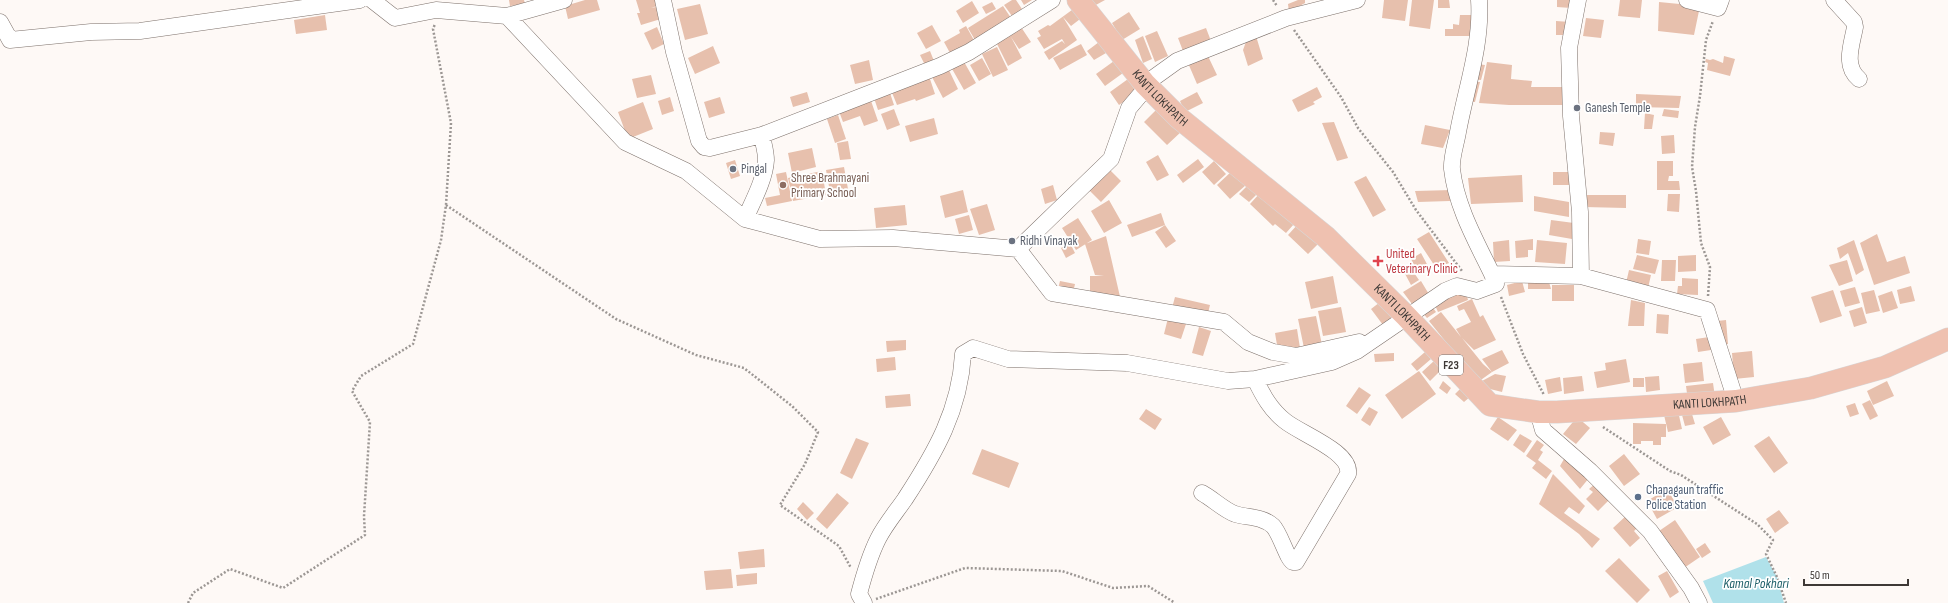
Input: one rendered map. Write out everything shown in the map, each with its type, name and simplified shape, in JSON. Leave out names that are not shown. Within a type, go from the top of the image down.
[{"type":"main road","name":"KANTI LOKHPATH","points":[[1078,0],[1149,87],[1179,118],[1326,237],[1406,316],[1490,405],[1558,411],[1736,401],[1811,388],[1885,367],[1948,339]]},
{"type":"street","points":[[0,22],[10,40],[90,32],[140,31],[360,0]]},
{"type":"street","points":[[372,0],[395,18],[436,7],[507,16],[564,0]]},
{"type":"street","points":[[663,0],[674,52],[699,141],[702,146],[710,148],[762,135],[940,66],[969,52],[1052,0]]},
{"type":"street","points":[[1018,249],[1111,159],[1129,108],[1140,95],[1148,90],[1149,87],[1177,62],[1286,18],[1357,0]]},
{"type":"street","points":[[1479,0],[1479,31],[1475,59],[1452,167],[1456,188],[1465,218],[1494,279]]},
{"type":"street","points":[[1578,0],[1569,48],[1571,116],[1580,212],[1580,276]]},
{"type":"street","points":[[1687,0],[1719,4]]},
{"type":"street","points":[[1834,0],[1854,22],[1855,27],[1849,55],[1852,71],[1859,79]]},
{"type":"street","points":[[507,16],[625,142],[686,171],[745,219],[820,239],[893,238],[1018,249],[1052,293],[1224,322],[1248,342],[1273,352],[1296,356],[1375,338]]},
{"type":"street","points":[[745,219],[757,192],[764,170],[766,160],[762,135]]},
{"type":"street","points":[[864,599],[867,566],[878,538],[931,458],[953,410],[962,376],[963,354],[974,348],[1008,359],[1027,358],[1127,363],[1228,381],[1255,380],[1305,370],[1332,362],[1357,350],[1406,316],[1417,311],[1436,295],[1457,286],[1477,291],[1494,279],[1580,276],[1707,310],[1736,401]]},
{"type":"street","points":[[1202,493],[1232,512],[1258,518],[1274,526],[1283,542],[1290,562],[1296,562],[1348,474],[1347,464],[1340,454],[1302,433],[1277,414],[1269,405],[1255,380]]},
{"type":"street","points":[[1558,411],[1543,430],[1590,471],[1650,531],[1691,588],[1698,603]]},
{"type":"path","points":[[1273,0],[1341,97],[1358,128],[1393,172],[1416,210],[1477,291]]},
{"type":"path","points":[[1707,310],[1710,267],[1701,243],[1692,167],[1695,127],[1706,40],[1719,4]]},
{"type":"path","points":[[188,603],[193,593],[230,569],[283,588],[364,535],[370,422],[352,391],[361,376],[413,344],[441,240],[446,205],[451,123],[433,29],[436,7]]},
{"type":"path","points":[[446,205],[616,319],[696,355],[744,368],[792,406],[818,432],[805,464],[780,505],[839,546],[860,585],[864,599],[965,568],[1062,571],[1113,588],[1148,586],[1175,603]]},
{"type":"path","points":[[1494,279],[1524,354],[1547,402],[1558,411],[1640,451],[1670,471],[1681,475],[1757,524],[1773,540],[1766,554],[1777,577],[1786,603]]},
{"type":"water","name":"Kamal Pokhari","points":[[1766,557],[1777,577],[1784,603],[1713,603],[1703,581]]},
{"type":"building","points":[[509,0],[524,0],[525,4],[510,6]]},
{"type":"building","points":[[585,0],[597,0],[600,10],[568,19],[565,6]]},
{"type":"building","points":[[636,0],[659,0],[660,5],[651,8],[661,6],[664,18],[641,25],[637,13],[640,13]]},
{"type":"building","points":[[1012,0],[1016,0],[1022,9],[1012,16],[1004,5]]},
{"type":"building","points":[[1021,0],[1032,0],[1024,5]]},
{"type":"building","points":[[1092,0],[1105,0],[1094,6]]},
{"type":"building","points":[[1298,0],[1305,0],[1305,3],[1289,12],[1288,4]]},
{"type":"building","points":[[1384,0],[1408,0],[1405,21],[1382,18]]},
{"type":"building","points":[[1412,0],[1434,0],[1430,29],[1409,26]]},
{"type":"building","points":[[1438,0],[1449,0],[1450,8],[1438,8]]},
{"type":"building","points":[[1557,0],[1571,0],[1571,8],[1557,7]]},
{"type":"building","points":[[1620,0],[1642,0],[1640,18],[1618,16]]},
{"type":"building","points":[[972,1],[979,13],[963,23],[956,11]]},
{"type":"building","points":[[992,2],[996,9],[986,14],[982,7]]},
{"type":"building","points":[[1659,2],[1700,6],[1694,35],[1658,31]]},
{"type":"building","points":[[700,4],[708,34],[685,40],[677,9]]},
{"type":"building","points":[[1003,6],[1011,18],[975,40],[968,28]]},
{"type":"building","points":[[1076,7],[1084,16],[1071,26],[1063,17],[1077,40],[1049,60],[1044,52],[1062,41],[1065,44],[1062,39],[1044,49],[1037,38],[1041,36],[1038,31],[1048,25],[1050,26]]},
{"type":"building","points":[[1129,12],[1140,29],[1122,40],[1112,23]]},
{"type":"building","points":[[325,15],[327,30],[296,34],[294,20]]},
{"type":"building","points":[[1460,15],[1477,15],[1476,36],[1445,36],[1445,29],[1453,29],[1453,24],[1459,25]]},
{"type":"building","points":[[1586,18],[1604,20],[1601,38],[1583,36]]},
{"type":"building","points":[[1556,21],[1570,22],[1570,35],[1556,35]]},
{"type":"building","points":[[932,25],[941,41],[926,49],[917,33]]},
{"type":"building","points":[[966,26],[975,42],[950,53],[944,42],[960,33],[959,30]]},
{"type":"building","points":[[657,27],[664,44],[652,50],[644,33]]},
{"type":"building","points":[[1021,27],[1031,42],[1019,49],[1011,37],[1022,58],[1008,66],[996,42]]},
{"type":"building","points":[[1206,28],[1211,41],[1183,51],[1178,38]]},
{"type":"building","points":[[1157,31],[1168,56],[1155,62],[1145,36]]},
{"type":"building","points":[[1143,36],[1152,59],[1143,63],[1135,40]]},
{"type":"building","points":[[1256,36],[1263,59],[1248,66],[1243,50],[1247,39]]},
{"type":"building","points":[[1099,42],[1106,53],[1094,60],[1087,51]]},
{"type":"building","points":[[1081,44],[1087,55],[1060,70],[1053,58]]},
{"type":"building","points":[[713,46],[720,63],[695,74],[688,58]]},
{"type":"building","points":[[997,47],[1008,70],[993,77],[982,54]]},
{"type":"building","points":[[930,51],[934,61],[925,65],[920,55]]},
{"type":"building","points":[[1207,54],[1217,75],[1197,84],[1188,63]]},
{"type":"building","points":[[1724,56],[1735,59],[1730,76],[1707,70],[1708,63],[1705,62],[1706,59],[1713,59],[1723,63]]},
{"type":"building","points":[[982,58],[991,74],[979,81],[970,65]]},
{"type":"building","points":[[869,60],[873,80],[855,84],[850,65]]},
{"type":"building","points":[[963,60],[976,83],[964,90],[951,67]]},
{"type":"building","points":[[1114,61],[1123,73],[1105,86],[1096,74]]},
{"type":"building","points":[[1487,62],[1512,65],[1511,79],[1532,81],[1531,87],[1568,87],[1568,105],[1509,105],[1479,103]]},
{"type":"building","points":[[1477,64],[1485,65],[1481,80],[1471,79]]},
{"type":"building","points":[[948,68],[958,89],[943,98],[932,77]]},
{"type":"building","points":[[651,75],[656,94],[637,98],[632,79]]},
{"type":"building","points":[[929,76],[935,94],[916,101],[915,99],[897,105],[891,90]]},
{"type":"building","points":[[1128,79],[1137,92],[1119,105],[1110,92]]},
{"type":"building","points":[[1471,81],[1480,82],[1475,102],[1466,101]]},
{"type":"building","points":[[1317,87],[1322,97],[1313,102],[1315,104],[1298,112],[1292,100]]},
{"type":"building","points":[[889,90],[894,105],[878,110],[873,95]]},
{"type":"building","points":[[807,92],[810,102],[793,107],[790,97]]},
{"type":"building","points":[[1197,92],[1203,103],[1185,112],[1180,101]]},
{"type":"building","points":[[1636,94],[1681,96],[1679,108],[1636,107]]},
{"type":"building","points":[[670,97],[674,111],[662,115],[658,101]]},
{"type":"building","points":[[720,97],[725,113],[709,118],[704,102]]},
{"type":"building","points":[[870,98],[878,121],[864,126],[860,116],[843,122],[837,106]]},
{"type":"building","points":[[643,102],[653,129],[628,139],[618,112]]},
{"type":"building","points":[[1159,107],[1182,131],[1167,145],[1144,122]]},
{"type":"building","points":[[894,109],[900,125],[887,130],[881,114]]},
{"type":"building","points":[[1664,109],[1679,111],[1678,118],[1662,116]]},
{"type":"building","points":[[1645,113],[1654,115],[1652,129],[1644,129]]},
{"type":"building","points":[[838,115],[846,139],[835,143],[827,119]]},
{"type":"building","points":[[934,118],[938,134],[910,142],[905,126]]},
{"type":"building","points":[[1334,122],[1348,158],[1337,161],[1322,123]]},
{"type":"building","points":[[1425,125],[1450,130],[1443,148],[1421,144]]},
{"type":"building","points":[[1600,132],[1615,133],[1613,146],[1599,144]]},
{"type":"building","points":[[1674,135],[1675,153],[1662,154],[1661,136]]},
{"type":"building","points":[[848,141],[851,159],[840,160],[837,143]]},
{"type":"building","points":[[812,148],[816,167],[792,173],[788,153]]},
{"type":"building","points":[[1158,155],[1169,175],[1157,181],[1146,162]]},
{"type":"building","points":[[1198,159],[1204,167],[1183,183],[1177,175]]},
{"type":"building","name":"Pingal","points":[[735,160],[740,176],[731,179],[726,163]]},
{"type":"building","points":[[1214,161],[1226,174],[1214,185],[1202,172]]},
{"type":"building","points":[[1657,161],[1673,161],[1673,176],[1669,176],[1668,181],[1679,181],[1680,190],[1657,190]]},
{"type":"building","points":[[844,167],[848,189],[830,192],[826,170]]},
{"type":"building","points":[[1109,169],[1121,181],[1101,202],[1089,190]]},
{"type":"building","points":[[1233,170],[1246,185],[1230,199],[1217,185]]},
{"type":"building","points":[[822,171],[826,195],[793,201],[788,178]]},
{"type":"building","name":"Shree Brahmayani Primary School","points":[[786,172],[792,201],[767,206],[765,198],[780,195],[776,174]]},
{"type":"building","points":[[1553,172],[1570,172],[1570,185],[1553,185]]},
{"type":"building","points":[[1522,175],[1523,202],[1471,204],[1468,178]]},
{"type":"building","points":[[1366,176],[1386,210],[1373,217],[1354,182]]},
{"type":"building","points":[[1249,184],[1258,193],[1249,202],[1239,194]]},
{"type":"building","points":[[1053,185],[1057,200],[1045,204],[1041,189]]},
{"type":"building","points":[[963,190],[968,212],[945,218],[940,196]]},
{"type":"building","points":[[1452,190],[1450,201],[1418,202],[1415,191]]},
{"type":"building","points":[[1260,193],[1294,224],[1286,233],[1275,224],[1273,226],[1250,204]]},
{"type":"building","points":[[1668,194],[1680,194],[1679,212],[1667,211]]},
{"type":"building","points":[[1584,195],[1626,195],[1626,208],[1584,207]]},
{"type":"building","points":[[1534,196],[1569,202],[1569,217],[1534,211]]},
{"type":"building","points":[[1109,200],[1122,223],[1104,233],[1091,211]]},
{"type":"building","points":[[987,204],[995,230],[979,235],[970,209]]},
{"type":"building","points":[[905,205],[907,225],[876,228],[874,208]]},
{"type":"building","points":[[1161,213],[1165,225],[1132,237],[1127,225]]},
{"type":"building","points":[[969,215],[973,230],[959,234],[955,219]]},
{"type":"building","points":[[1078,218],[1092,240],[1076,250],[1062,228]]},
{"type":"building","points":[[1551,220],[1574,223],[1572,239],[1549,235]]},
{"type":"building","points":[[1298,224],[1319,243],[1308,254],[1288,235]]},
{"type":"building","points":[[1165,225],[1176,241],[1166,248],[1155,232]]},
{"type":"building","points":[[1429,232],[1449,263],[1436,268],[1417,239]]},
{"type":"building","points":[[1877,234],[1887,262],[1905,256],[1910,273],[1874,285],[1860,243]]},
{"type":"building","points":[[1106,236],[1121,301],[1090,296],[1090,276],[1104,276],[1095,275],[1085,244]]},
{"type":"building","points":[[1533,239],[1533,250],[1528,250],[1528,257],[1516,258],[1515,241]]},
{"type":"building","points":[[1638,239],[1651,241],[1649,255],[1636,253]]},
{"type":"building","points":[[1509,240],[1510,261],[1494,262],[1493,242]]},
{"type":"building","points":[[1537,240],[1567,243],[1565,264],[1535,262]]},
{"type":"building","points":[[1854,240],[1864,270],[1856,275],[1848,253],[1840,259],[1837,248]]},
{"type":"building","points":[[1070,243],[1075,253],[1066,258],[1061,248]]},
{"type":"building","points":[[1421,253],[1428,266],[1418,272],[1411,259]]},
{"type":"building","points":[[1637,255],[1659,260],[1655,274],[1633,269]]},
{"type":"building","points":[[1696,255],[1696,271],[1678,272],[1678,256]]},
{"type":"building","points":[[1662,260],[1676,260],[1675,281],[1661,281]]},
{"type":"building","points":[[1847,260],[1853,281],[1839,286],[1829,265]]},
{"type":"building","points":[[1410,267],[1419,280],[1411,285],[1404,272]]},
{"type":"building","points":[[1629,270],[1651,275],[1648,288],[1626,283]]},
{"type":"building","points":[[1333,276],[1338,303],[1311,309],[1305,282]]},
{"type":"building","points":[[1682,278],[1698,279],[1698,295],[1677,294],[1678,286],[1682,286]]},
{"type":"building","points":[[1060,281],[1075,284],[1073,293],[1058,289]]},
{"type":"building","points":[[1421,281],[1430,296],[1415,308],[1403,292]]},
{"type":"building","points":[[1522,281],[1525,292],[1509,296],[1507,285]]},
{"type":"building","points":[[1528,282],[1549,282],[1551,289],[1528,289]]},
{"type":"building","points":[[1552,285],[1574,285],[1574,301],[1552,301]]},
{"type":"building","points":[[1911,286],[1915,301],[1900,304],[1897,290]]},
{"type":"building","points":[[1855,287],[1860,303],[1845,307],[1840,291]]},
{"type":"building","points":[[1465,290],[1468,300],[1438,312],[1434,303]]},
{"type":"building","points":[[1833,290],[1842,316],[1820,323],[1811,297]]},
{"type":"building","points":[[1874,290],[1880,311],[1866,314],[1861,293]]},
{"type":"building","points":[[1892,291],[1898,308],[1883,313],[1878,296]]},
{"type":"building","points":[[1175,297],[1210,305],[1207,317],[1172,308]]},
{"type":"building","points":[[1384,299],[1395,315],[1383,325],[1371,309]]},
{"type":"building","points":[[1472,299],[1480,317],[1483,315],[1496,340],[1474,350],[1462,338],[1483,364],[1492,372],[1478,382],[1429,321],[1441,312],[1461,337],[1456,329],[1471,322],[1464,309],[1459,311],[1457,306]]},
{"type":"building","points":[[1631,300],[1645,303],[1644,326],[1628,326]]},
{"type":"building","points":[[1430,304],[1436,312],[1427,318],[1421,311]]},
{"type":"building","points":[[1341,307],[1346,332],[1323,336],[1318,311]]},
{"type":"building","points":[[1862,307],[1867,323],[1854,327],[1849,311]]},
{"type":"building","points":[[1657,314],[1669,315],[1668,334],[1656,333]]},
{"type":"building","points":[[1316,316],[1322,345],[1304,348],[1298,319]]},
{"type":"building","points":[[1168,318],[1186,324],[1181,339],[1164,334]]},
{"type":"building","points":[[1726,320],[1728,344],[1719,345],[1717,321]]},
{"type":"building","points":[[1199,327],[1211,331],[1203,356],[1192,353]]},
{"type":"building","points":[[1297,329],[1300,348],[1278,351],[1275,333]]},
{"type":"building","points":[[1709,337],[1711,350],[1698,352],[1696,339]]},
{"type":"building","points":[[906,340],[906,350],[887,352],[886,341]]},
{"type":"building","points":[[1502,350],[1509,363],[1492,372],[1482,359]]},
{"type":"building","points":[[1752,351],[1754,377],[1734,379],[1732,353]]},
{"type":"building","points":[[1425,352],[1431,359],[1417,371],[1411,364]]},
{"type":"building","points":[[1394,353],[1394,361],[1375,362],[1374,354]]},
{"type":"building","points":[[895,357],[896,370],[877,372],[876,359]]},
{"type":"building","points":[[1626,359],[1630,382],[1597,388],[1594,372],[1606,370],[1605,363]]},
{"type":"building","points":[[1435,360],[1442,369],[1430,381],[1422,372]]},
{"type":"building","points":[[1702,362],[1704,381],[1685,383],[1683,364]]},
{"type":"building","points":[[1419,371],[1436,394],[1402,419],[1385,395]]},
{"type":"building","points":[[1495,374],[1506,376],[1502,392],[1486,388],[1482,381]]},
{"type":"building","points":[[1582,376],[1584,391],[1564,394],[1563,378]]},
{"type":"building","points":[[1659,376],[1660,390],[1646,392],[1645,377]]},
{"type":"building","points":[[1560,377],[1562,391],[1548,394],[1545,380]]},
{"type":"building","points":[[1633,378],[1644,378],[1644,387],[1633,387]]},
{"type":"building","points":[[1443,381],[1451,388],[1447,394],[1439,388]]},
{"type":"building","points":[[1887,381],[1894,396],[1873,405],[1867,391]]},
{"type":"building","points":[[1713,383],[1715,397],[1688,401],[1686,386]]},
{"type":"building","points":[[1359,387],[1371,395],[1357,414],[1346,406]]},
{"type":"building","points":[[1462,387],[1471,396],[1464,402],[1455,394]]},
{"type":"building","points":[[910,394],[911,406],[886,408],[885,396]]},
{"type":"building","points":[[1870,400],[1878,416],[1870,420],[1862,404]]},
{"type":"building","points":[[1855,403],[1859,414],[1850,417],[1846,406]]},
{"type":"building","points":[[1369,407],[1378,412],[1370,426],[1361,420]]},
{"type":"building","points":[[1146,409],[1162,419],[1155,430],[1139,419]]},
{"type":"building","points":[[1678,411],[1682,429],[1668,432],[1664,415]]},
{"type":"building","points":[[1692,414],[1695,424],[1685,426],[1682,415]]},
{"type":"building","points":[[1498,417],[1517,430],[1508,441],[1490,429]]},
{"type":"building","points":[[1577,417],[1590,428],[1576,444],[1563,434]]},
{"type":"building","points":[[1721,417],[1731,435],[1713,445],[1703,427]]},
{"type":"building","points":[[1633,423],[1666,424],[1666,437],[1661,437],[1661,445],[1653,445],[1653,441],[1641,441],[1641,444],[1633,444]]},
{"type":"building","points":[[1520,434],[1532,441],[1524,453],[1513,445]]},
{"type":"building","points":[[1769,436],[1788,463],[1774,473],[1754,446]]},
{"type":"building","points":[[856,438],[869,443],[852,479],[840,473]]},
{"type":"building","points":[[1537,440],[1544,445],[1540,450],[1543,452],[1538,460],[1552,471],[1546,479],[1532,468],[1536,463],[1526,456]]},
{"type":"building","points":[[982,449],[1019,463],[1009,488],[972,474]]},
{"type":"building","points":[[1624,454],[1640,474],[1624,486],[1609,466]]},
{"type":"building","points":[[1564,459],[1589,478],[1580,489],[1560,466]]},
{"type":"building","points":[[1553,474],[1585,506],[1579,514],[1569,507],[1564,513],[1600,539],[1592,548],[1579,534],[1539,504]]},
{"type":"building","points":[[1596,483],[1611,498],[1598,511],[1586,499],[1593,492],[1589,489]]},
{"type":"building","points":[[1667,489],[1678,507],[1657,519],[1647,501]]},
{"type":"building","points":[[837,493],[849,503],[827,529],[816,519]]},
{"type":"building","points":[[803,502],[814,513],[807,520],[797,509]]},
{"type":"building","points":[[1779,510],[1789,523],[1775,533],[1766,519]]},
{"type":"building","points":[[1628,514],[1639,526],[1634,531],[1640,538],[1630,547],[1613,528]]},
{"type":"building","points":[[1675,520],[1700,557],[1684,568],[1659,531]]},
{"type":"building","points":[[1705,543],[1711,552],[1702,558],[1696,549]]},
{"type":"building","points":[[764,549],[765,567],[740,569],[738,552]]},
{"type":"building","points":[[1619,558],[1650,590],[1637,603],[1605,571]]},
{"type":"building","points":[[731,569],[733,588],[706,590],[704,571]]},
{"type":"building","points":[[1667,571],[1679,592],[1670,598],[1658,576]]},
{"type":"building","points":[[757,573],[757,584],[737,586],[736,575]]},
{"type":"place","name":"Ganesh Temple","points":[[1577,108]]},
{"type":"place","name":"Pingal","points":[[733,169]]},
{"type":"place","name":"Shree Brahmayani Primary School","points":[[783,185]]},
{"type":"place","name":"Ridhi Vinayak","points":[[1012,241]]},
{"type":"place","name":"United Veterinary Clinic","points":[[1378,261]]},
{"type":"place","name":"Chapagaun traffic Police Station","points":[[1638,497]]}]
